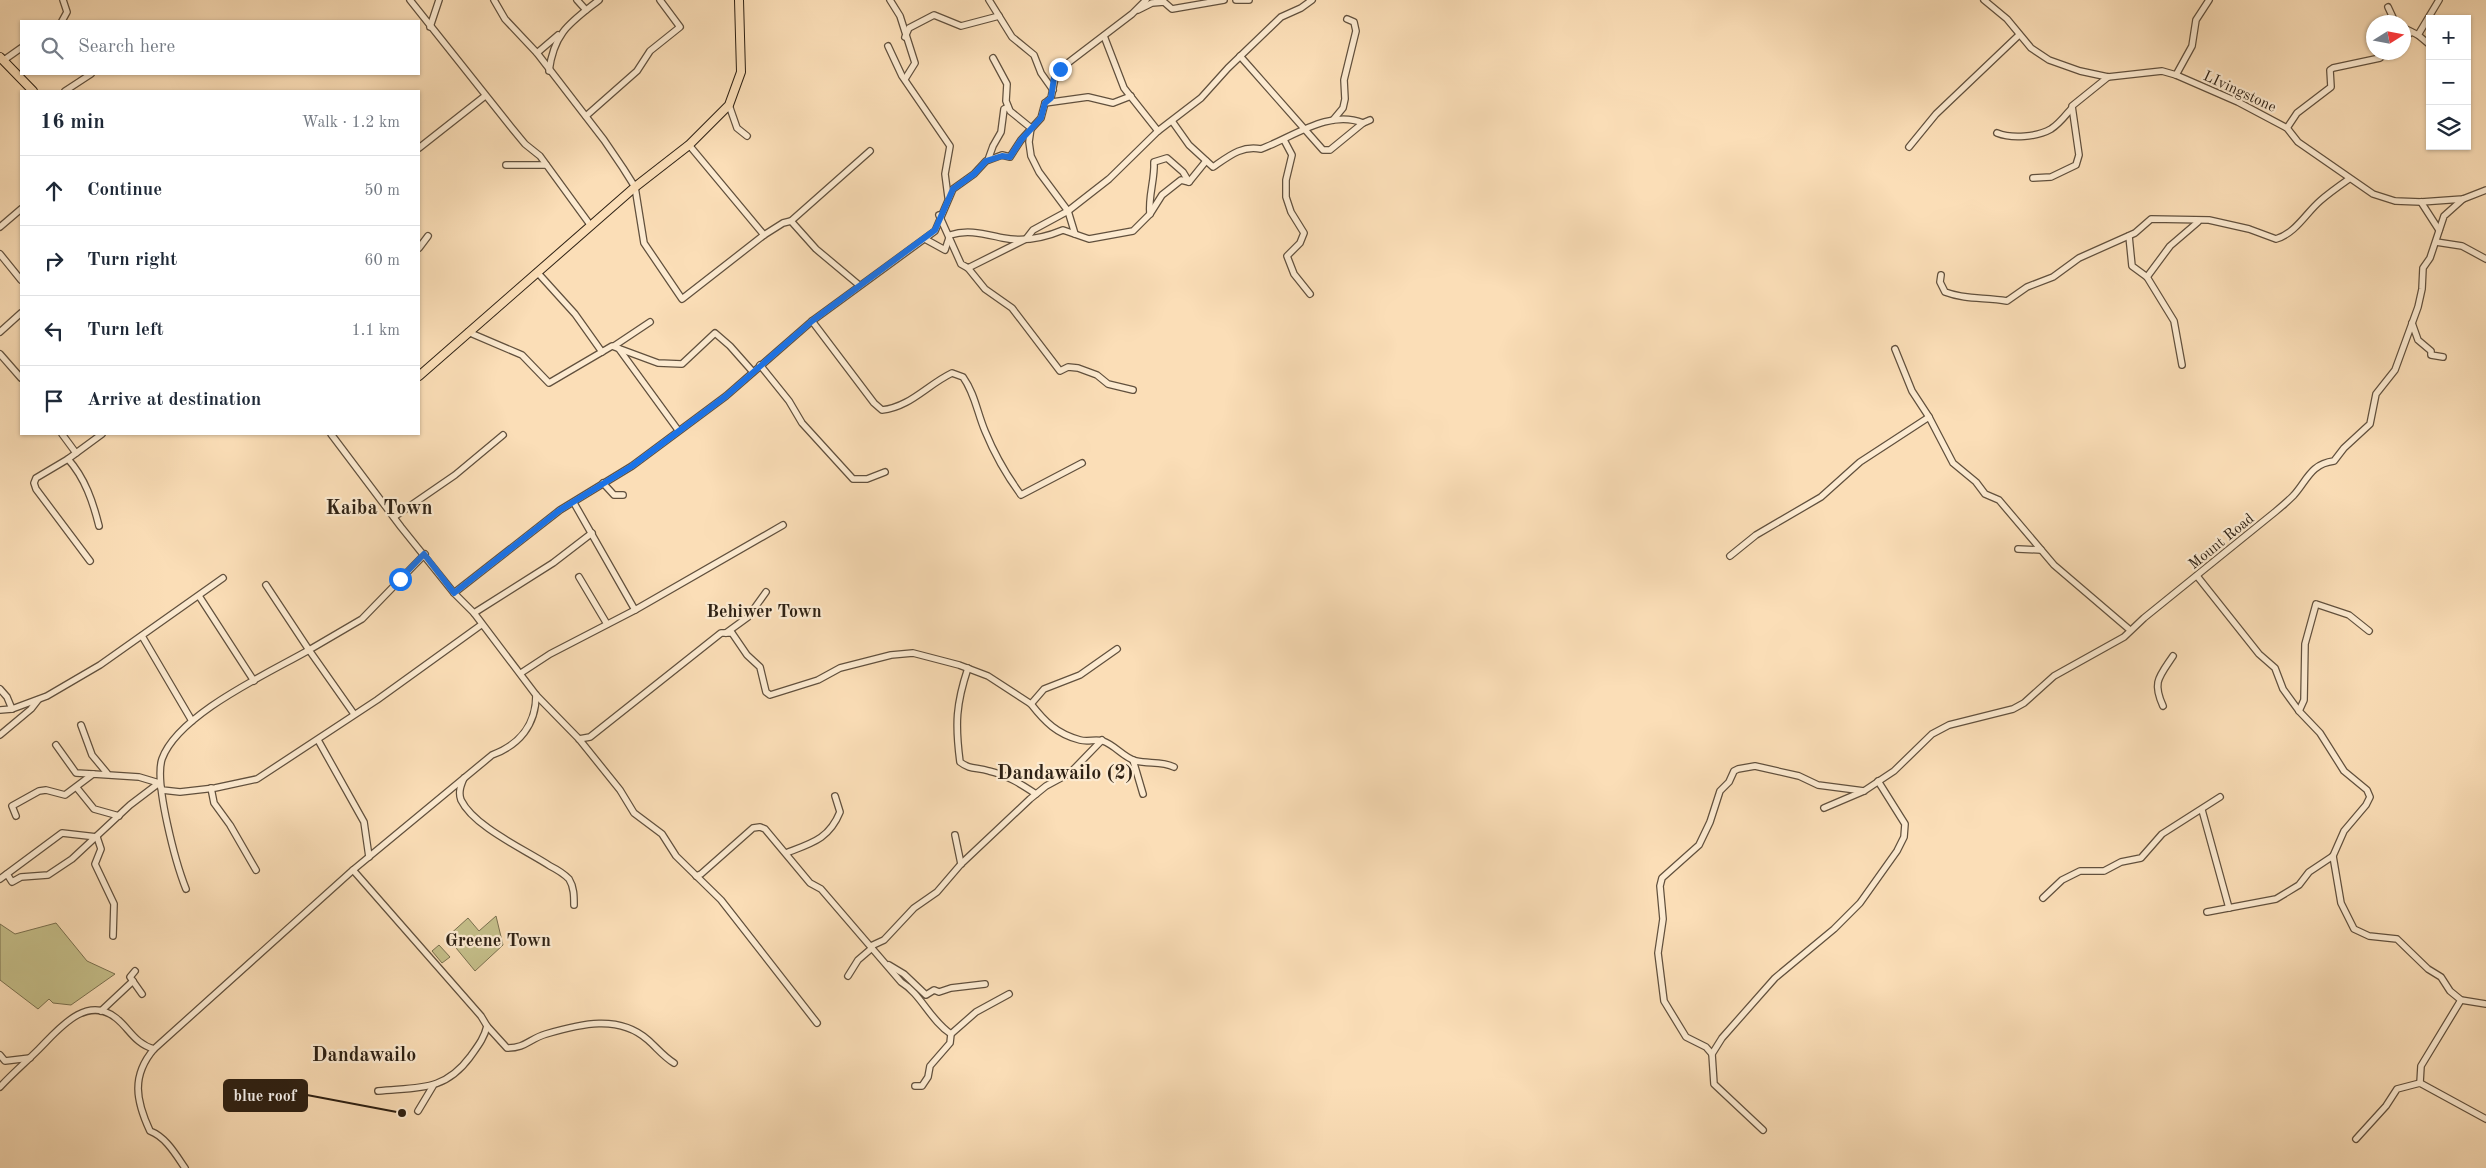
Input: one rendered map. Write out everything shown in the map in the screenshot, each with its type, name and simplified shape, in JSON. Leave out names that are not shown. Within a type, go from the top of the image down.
[{"type":"main road","points":[[420,375],[634,187],[689,145],[729,105],[741,72],[739,0]]},
{"type":"main road","points":[[2,59],[32,90]]},
{"type":"street","points":[[62,0],[67,12],[63,20]]},
{"type":"street","points":[[410,0],[485,96],[525,144],[534,149],[591,226]]},
{"type":"street","points":[[430,27],[439,0]]},
{"type":"street","points":[[494,0],[505,19],[537,53],[586,116],[634,187],[644,243],[682,299],[764,235],[783,223],[791,221],[870,151]]},
{"type":"street","points":[[577,0],[586,10]]},
{"type":"street","points":[[537,53],[599,0]]},
{"type":"street","points":[[586,116],[637,71],[650,51],[680,27],[660,0]]},
{"type":"street","points":[[890,0],[900,16],[915,63],[912,71],[905,79]]},
{"type":"street","points":[[989,0],[1012,37],[1034,55],[1041,73],[1053,90]]},
{"type":"street","points":[[988,160],[1002,156],[1010,157],[1041,118],[1045,103],[1051,98],[1054,78],[1060,69],[1132,14],[1146,0]]},
{"type":"street","points":[[1132,14],[1152,3],[1164,2],[1172,9],[1224,0]]},
{"type":"street","points":[[1236,0],[1249,0]]},
{"type":"street","points":[[968,268],[1026,239],[1033,230],[1068,211],[1109,179],[1158,131],[1201,98],[1240,56],[1281,17],[1301,8],[1312,0]]},
{"type":"street","name":"LIvingstone","points":[[1984,0],[2007,19],[2035,52],[2049,60],[2080,71],[2108,77],[2162,71],[2176,74],[2238,102],[2287,128],[2298,142],[2373,194],[2395,201],[2421,202],[2464,198],[2486,190]]},
{"type":"street","points":[[2176,74],[2192,46],[2196,20],[2209,0]]},
{"type":"street","points":[[2418,35],[2439,0]]},
{"type":"street","points":[[2388,7],[2392,15]]},
{"type":"street","points":[[906,37],[909,28],[934,15],[952,20],[961,26],[999,16]]},
{"type":"street","points":[[1333,120],[1343,108],[1345,99],[1345,66],[1356,31],[1354,22],[1347,19]]},
{"type":"street","points":[[2411,32],[2426,42]]},
{"type":"street","points":[[550,71],[553,50],[559,34]]},
{"type":"street","points":[[1909,147],[1936,114],[2019,35]]},
{"type":"street","points":[[1104,36],[1124,88],[1158,131]]},
{"type":"street","points":[[888,46],[905,79],[950,146],[945,174],[948,198]]},
{"type":"street","points":[[2,59],[20,49]]},
{"type":"street","points":[[1240,56],[1305,129],[1317,146],[1323,150],[1330,150],[1363,123],[1370,120]]},
{"type":"street","points":[[993,58],[1007,84],[1008,107],[1016,118],[1032,128]]},
{"type":"street","points":[[2287,128],[2297,112],[2331,87],[2330,70],[2371,60]]},
{"type":"street","points":[[67,90],[89,75]]},
{"type":"street","points":[[1997,133],[2008,137],[2044,132],[2059,123],[2083,95],[2108,77]]},
{"type":"street","points":[[420,147],[485,96]]},
{"type":"street","points":[[1045,103],[1088,97],[1112,103],[1131,96]]},
{"type":"street","points":[[729,105],[734,122],[747,136]]},
{"type":"street","points":[[454,593],[560,510],[632,466],[726,396],[812,321],[859,285],[925,239],[935,230],[953,189],[974,174],[988,160],[1001,132],[1004,109],[1008,107]]},
{"type":"street","points":[[2033,178],[2057,175],[2072,168],[2078,162],[2079,155],[2071,109]]},
{"type":"street","points":[[1172,122],[1189,145],[1213,167],[1241,149],[1252,147],[1262,149],[1305,129],[1333,120],[1347,118],[1363,123]]},
{"type":"street","points":[[1032,128],[1030,147],[1035,164],[1068,211],[1074,234]]},
{"type":"street","points":[[1284,140],[1292,155],[1286,180],[1286,197],[1291,212],[1304,233],[1300,243],[1287,256],[1294,274],[1310,294]]},
{"type":"street","points":[[689,145],[764,235]]},
{"type":"street","points":[[1150,214],[1148,202],[1155,175],[1154,162],[1167,158],[1183,172],[1189,182]]},
{"type":"street","points":[[1189,182],[1206,161]]},
{"type":"street","points":[[506,165],[546,166]]},
{"type":"street","points":[[1941,275],[1940,282],[1945,292],[1955,296],[2007,301],[2027,287],[2053,276],[2079,258],[2129,236],[2150,219],[2209,220],[2249,229],[2271,238],[2281,237],[2304,219],[2319,201],[2349,179]]},
{"type":"street","points":[[950,235],[966,231],[1004,238],[1026,239],[1044,238],[1063,230],[1089,239],[1133,230],[1150,214],[1162,195],[1181,180],[1189,182]]},
{"type":"street","name":"Mount Road","points":[[1824,808],[1864,791],[1894,772],[1932,734],[1948,725],[2013,709],[2024,704],[2054,676],[2124,637],[2130,630],[2275,512],[2294,495],[2303,480],[2322,463],[2334,461],[2344,448],[2370,424],[2376,394],[2395,370],[2412,323],[2422,289],[2423,268],[2430,258],[2444,216],[2464,198]]},
{"type":"street","points":[[2421,202],[2439,230]]},
{"type":"street","points":[[0,227],[20,210]]},
{"type":"street","points":[[940,215],[961,264],[968,268],[985,289],[1012,308],[1060,371],[1068,367],[1078,368],[1098,375],[1108,384],[1133,390]]},
{"type":"street","points":[[791,221],[816,249],[859,285]]},
{"type":"street","points":[[2147,277],[2170,246],[2198,221]]},
{"type":"street","points":[[925,239],[945,250],[950,235]]},
{"type":"street","points":[[420,247],[428,236]]},
{"type":"street","points":[[2129,236],[2132,266],[2147,277],[2174,321],[2182,365]]},
{"type":"street","points":[[2436,242],[2462,246],[2486,258]]},
{"type":"street","points":[[0,254],[20,279]]},
{"type":"street","points":[[538,272],[575,314],[602,352]]},
{"type":"street","points":[[0,332],[20,314]]},
{"type":"street","points":[[812,321],[874,403],[882,410],[894,408],[914,399],[939,380],[952,374],[963,376],[972,390],[984,430],[1010,479],[1021,495],[1082,463]]},
{"type":"street","points":[[468,332],[522,355],[549,383],[602,352],[617,348],[650,322]]},
{"type":"street","points":[[2412,323],[2418,340],[2431,351],[2431,355],[2443,358]]},
{"type":"street","points":[[617,348],[658,363],[682,364],[713,335],[717,334],[753,372]]},
{"type":"street","points":[[617,348],[678,430]]},
{"type":"street","points":[[1895,350],[1912,391],[1929,417],[1953,464],[1976,482],[1985,494],[1999,500],[2041,550],[2075,584],[2130,630]]},
{"type":"street","points":[[0,354],[20,377]]},
{"type":"street","points":[[760,366],[789,401],[802,423],[853,479],[860,481],[885,472]]},
{"type":"street","points":[[1730,556],[1756,535],[1821,497],[1860,462],[1929,417]]},
{"type":"street","points":[[63,435],[76,453]]},
{"type":"street","points":[[90,561],[36,489],[34,483],[36,478],[68,460],[101,435]]},
{"type":"street","points":[[332,435],[454,593],[474,613],[481,625],[521,673],[536,695],[579,740],[620,790],[634,813],[662,834],[676,856],[720,900],[817,1023]]},
{"type":"street","points":[[394,517],[455,476],[502,435]]},
{"type":"street","points":[[68,460],[82,477],[99,526]]},
{"type":"street","points":[[603,483],[614,495],[623,495]]},
{"type":"street","points":[[574,503],[635,610]]},
{"type":"street","points":[[521,673],[550,654],[635,610],[783,525]]},
{"type":"street","points":[[474,613],[553,563],[592,533]]},
{"type":"street","points":[[2018,550],[2041,550]]},
{"type":"street","points":[[186,889],[173,850],[160,776],[163,757],[176,737],[213,704],[362,619],[424,554]]},
{"type":"street","points":[[2198,576],[2259,654],[2275,668],[2283,688],[2299,711],[2320,733],[2344,771],[2367,790],[2370,797],[2366,806],[2344,831],[2333,856],[2309,872],[2299,885],[2286,895],[2226,910],[2207,912]]},
{"type":"street","points":[[0,735],[31,709],[38,700],[100,665],[223,578]]},
{"type":"street","points":[[579,578],[607,624]]},
{"type":"street","points":[[266,585],[354,714]]},
{"type":"street","points":[[726,633],[748,617],[766,592]]},
{"type":"street","points":[[199,596],[254,681]]},
{"type":"street","points":[[2299,711],[2304,700],[2305,644],[2316,604],[2349,615],[2368,630]]},
{"type":"street","points":[[162,790],[180,792],[212,788],[257,778],[377,700],[481,625]]},
{"type":"street","points":[[579,740],[590,737],[721,633],[732,633],[746,655],[760,667],[766,692],[770,695],[818,680],[840,668],[891,655],[913,653],[968,668],[988,676],[1031,704],[1047,724],[1062,733],[1081,740],[1102,740],[1133,760],[1152,764],[1166,763],[1174,767]]},
{"type":"street","points":[[142,636],[192,721]]},
{"type":"street","points":[[1031,704],[1044,690],[1080,675],[1117,649]]},
{"type":"street","points":[[2164,706],[2157,692],[2157,681],[2173,656]]},
{"type":"street","points":[[968,668],[958,700],[956,735],[960,762],[968,768],[988,770],[1012,779],[1036,794]]},
{"type":"street","points":[[0,689],[7,697],[12,709]]},
{"type":"street","points":[[185,1168],[172,1149],[156,1133],[150,1131],[140,1103],[137,1082],[143,1062],[154,1049],[369,856],[492,755],[510,749],[533,719],[536,695]]},
{"type":"street","points":[[0,710],[12,709],[28,701],[38,700]]},
{"type":"street","points":[[81,725],[92,755],[107,773]]},
{"type":"street","points":[[318,740],[364,822],[369,856]]},
{"type":"street","points":[[848,976],[858,960],[871,947],[884,940],[914,908],[937,892],[961,864],[1036,794],[1070,773],[1102,740]]},
{"type":"street","points":[[56,745],[76,773],[107,773],[138,777],[159,783]]},
{"type":"street","points":[[1133,760],[1143,794]]},
{"type":"street","points":[[1712,1054],[1700,1044],[1686,1038],[1664,1001],[1658,953],[1663,919],[1660,886],[1662,878],[1699,844],[1710,822],[1720,791],[1729,782],[1734,771],[1738,768],[1755,766],[1799,776],[1818,785],[1864,791]]},
{"type":"street","points":[[16,816],[12,806],[39,791],[46,790],[65,795],[77,788],[93,774]]},
{"type":"street","points":[[464,778],[460,789],[461,799],[467,808],[498,836],[539,858],[568,878],[574,890],[574,905]]},
{"type":"street","points":[[1763,1130],[1714,1084],[1712,1054],[1722,1038],[1775,978],[1834,929],[1860,902],[1897,851],[1904,837],[1905,824],[1878,781]]},
{"type":"street","points":[[159,783],[162,790]]},
{"type":"street","points":[[7,874],[12,882],[21,877],[48,875],[72,859],[159,783]]},
{"type":"street","points":[[77,788],[94,809],[119,816]]},
{"type":"street","points":[[212,788],[214,803],[230,825],[256,870]]},
{"type":"street","points":[[786,853],[816,841],[834,827],[840,812],[835,796]]},
{"type":"street","points":[[2043,898],[2062,880],[2080,870],[2104,871],[2121,862],[2141,858],[2162,834],[2220,797]]},
{"type":"street","points":[[2202,810],[2229,908]]},
{"type":"street","points":[[696,876],[701,874],[753,828],[760,827],[765,829],[810,883],[821,889],[884,963],[901,982],[909,987],[942,1028],[950,1034]]},
{"type":"street","points":[[0,879],[62,833],[97,837]]},
{"type":"street","points":[[955,835],[961,864]]},
{"type":"street","points":[[97,837],[100,849],[95,864],[114,904],[113,936]]},
{"type":"street","points":[[2333,856],[2342,903],[2354,929],[2369,936],[2397,939],[2428,969],[2441,976],[2450,991],[2461,1000],[2486,1004]]},
{"type":"street","points":[[353,870],[507,1048],[519,1048],[539,1036],[573,1026],[601,1022],[632,1029],[648,1039],[666,1058],[674,1063]]},
{"type":"street","points":[[884,963],[904,974],[926,996],[934,990],[939,992],[951,988],[985,984]]},
{"type":"street","points":[[135,971],[130,977],[142,994]]},
{"type":"street","points":[[102,1011],[133,981]]},
{"type":"street","points":[[915,1086],[922,1086],[928,1078],[930,1066],[950,1043],[950,1034],[976,1012],[1009,994]]},
{"type":"street","points":[[2420,1083],[2422,1066],[2461,1000]]},
{"type":"street","points":[[0,1087],[70,1019],[80,1013],[102,1011],[116,1018],[145,1047],[154,1049]]},
{"type":"street","points":[[378,1091],[433,1086],[450,1078],[460,1070],[484,1037],[487,1026]]},
{"type":"street","points":[[0,1055],[5,1061],[30,1058]]},
{"type":"street","points":[[2356,1139],[2386,1106],[2397,1090],[2420,1083],[2486,1119]]},
{"type":"street","points":[[418,1111],[433,1086]]},
{"type":"shaded area","points":[[496,916],[503,945],[475,971],[447,937],[468,918],[479,931]]},
{"type":"shaded area","points":[[56,923],[87,961],[115,974],[71,1005],[53,1003],[49,999],[38,1009],[0,980],[0,924],[15,934]]},
{"type":"shaded area","points":[[439,945],[450,957],[442,963],[432,951]]},
{"type":"place","name":"blue roof","points":[[402,1113]]},
{"type":"district","name":"Kaiba Town","points":[[379,507]]},
{"type":"district","name":"Behiwer Town","points":[[764,611]]},
{"type":"district","name":"Dandawailo (2)","points":[[1065,772]]},
{"type":"district","name":"Greene Town","points":[[498,940]]},
{"type":"district","name":"Dandawailo","points":[[364,1054]]},
{"type":"route","points":[[400,579],[424,554],[454,593],[560,510],[632,466],[726,396],[812,321],[935,230],[953,189],[974,174],[986,161],[1002,156],[1010,157],[1021,140],[1041,118],[1045,103],[1051,98],[1054,78],[1060,69]]}]
